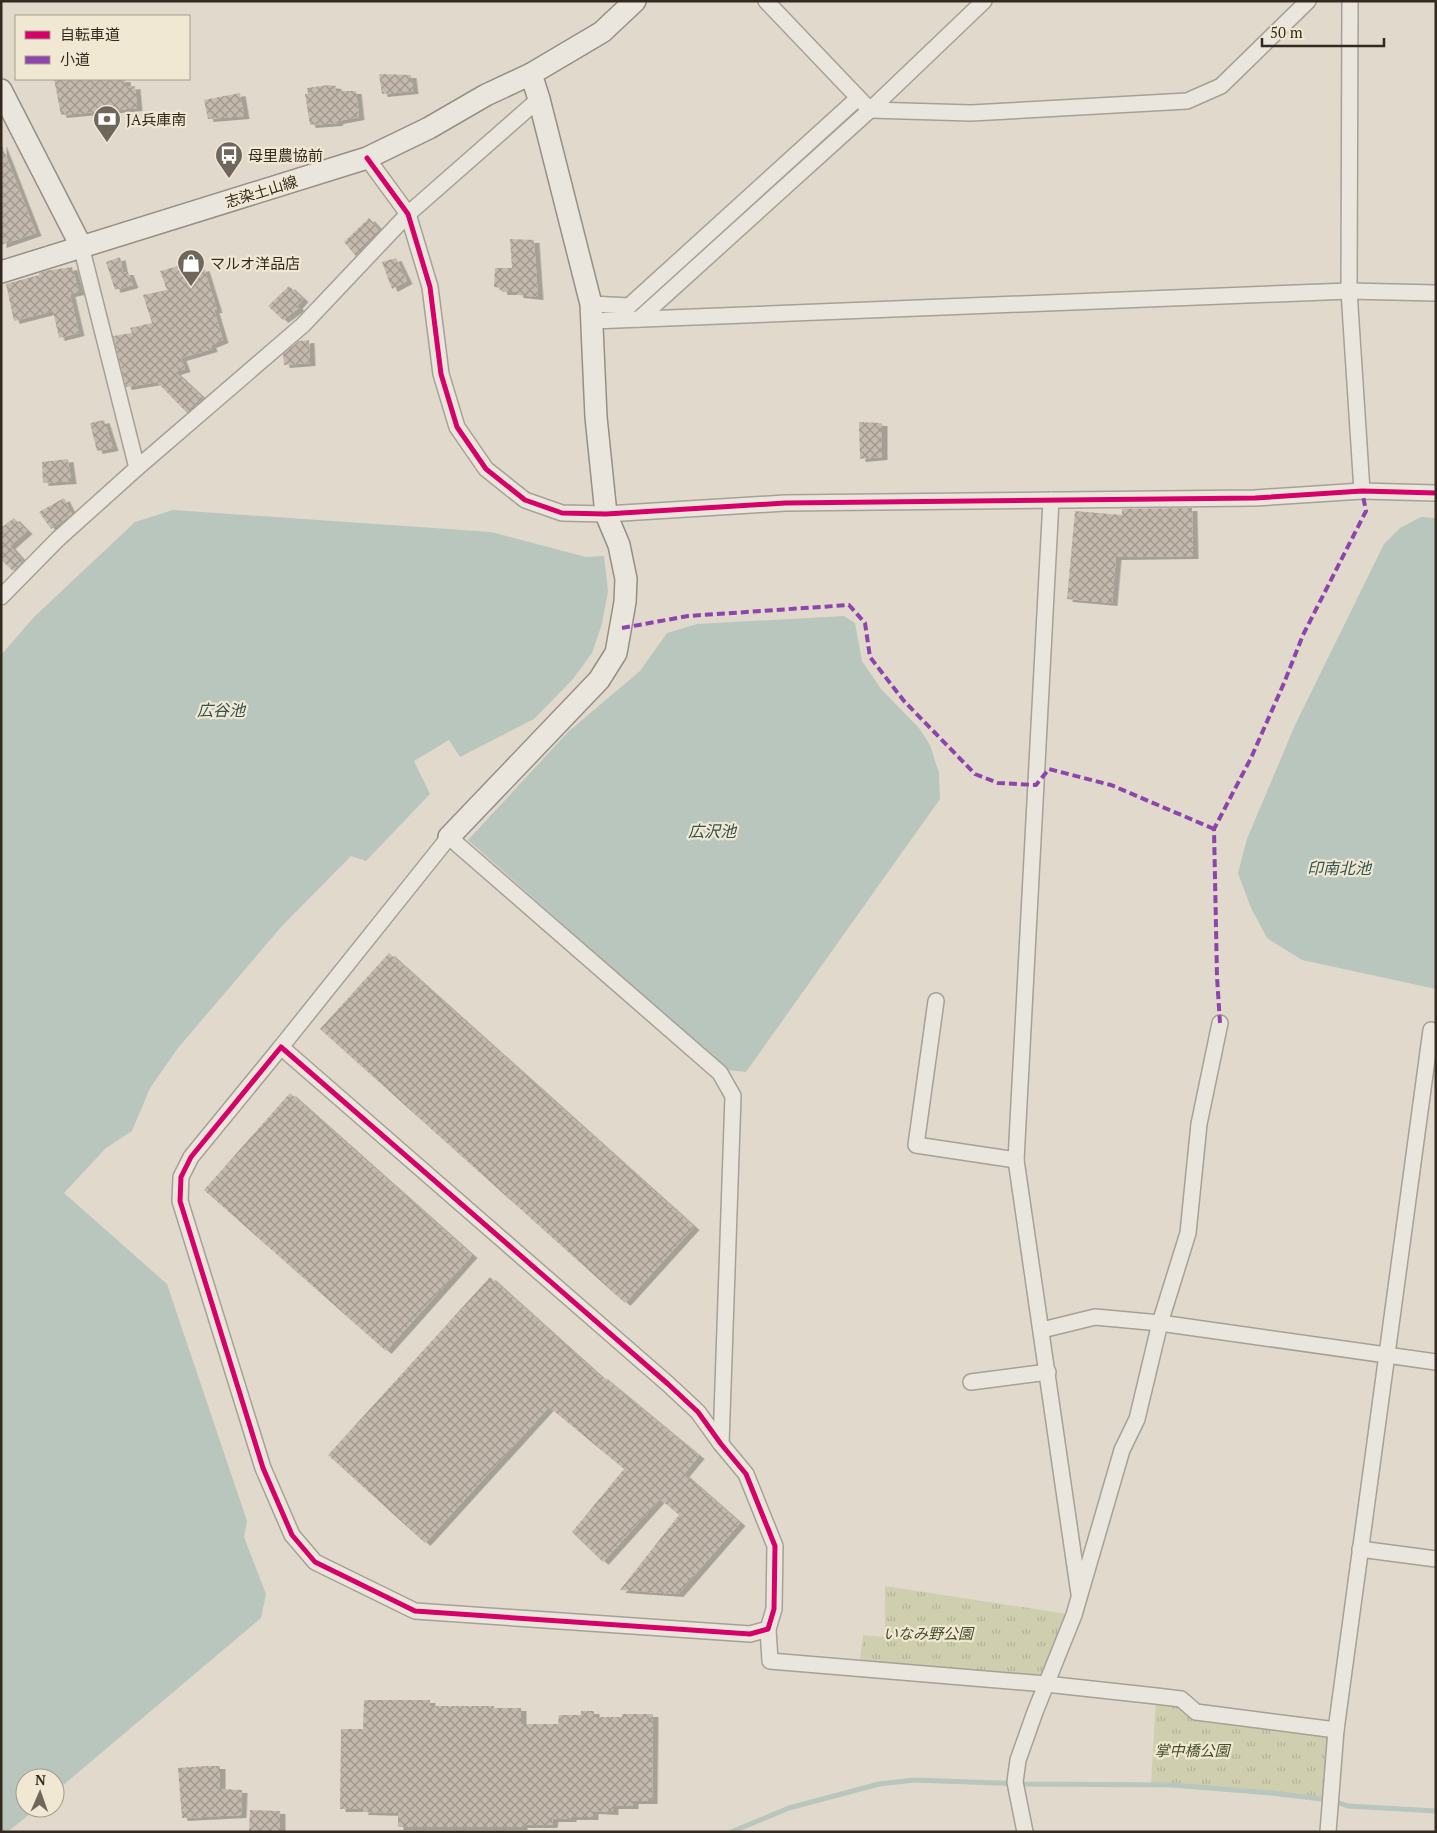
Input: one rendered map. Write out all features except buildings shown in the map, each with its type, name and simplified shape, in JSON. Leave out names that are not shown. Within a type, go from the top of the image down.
[{"type":"street","name":"志染土山線","points":[[1,272],[367,158],[429,128],[486,95],[531,74],[602,32],[634,1]]},
{"type":"street","points":[[766,1],[870,110],[970,113],[1187,102],[1221,86],[1308,1]]},
{"type":"street","points":[[639,319],[870,110],[984,1]]},
{"type":"street","points":[[1350,1],[1349,291],[1362,491]]},
{"type":"street","points":[[531,74],[539,99],[591,312],[596,417],[606,514],[619,545],[626,579],[624,611],[616,653],[599,680],[449,837],[191,1157],[182,1177],[180,1201],[263,1468],[292,1535],[314,1562],[415,1611],[750,1634],[768,1630]]},
{"type":"street","points":[[1,90],[81,246],[137,468]]},
{"type":"street","points":[[591,312],[630,306],[858,98]]},
{"type":"street","points":[[1,596],[58,539],[137,468],[303,325],[408,214],[539,99]]},
{"type":"street","points":[[367,158],[408,214],[430,287],[441,374],[457,427],[486,469],[525,500],[562,513],[606,514],[785,503],[1255,498],[1362,491],[1436,493]]},
{"type":"street","points":[[591,312],[639,319],[1349,291],[1436,293]]},
{"type":"street","points":[[1051,500],[1016,1160],[1079,1594]]},
{"type":"street","points":[[449,837],[720,1073],[733,1096],[721,1444]]},
{"type":"street","points":[[936,1001],[916,1145],[1016,1160]]},
{"type":"street","points":[[1025,1832],[1016,1782],[1018,1760],[1074,1615],[1122,1450],[1137,1418],[1160,1323],[1188,1233],[1199,1124],[1220,1023]]},
{"type":"street","points":[[1328,1832],[1336,1730],[1431,1030]]},
{"type":"street","points":[[281,1047],[698,1412],[746,1474],[775,1546],[774,1609],[768,1630],[770,1661],[1046,1684],[1181,1699],[1196,1712],[1336,1730]]},
{"type":"street","points":[[1042,1330],[1095,1317],[1160,1323],[1436,1362]]},
{"type":"street","points":[[971,1382],[1048,1372]]},
{"type":"street","points":[[1360,1549],[1436,1559]]},
{"type":"green space","name":"いなみ野公園","points":[[885,1586],[1074,1615],[1046,1684],[859,1668],[863,1635],[885,1637]]},
{"type":"green space","name":"掌中橋公園","points":[[1156,1696],[1196,1712],[1336,1730],[1330,1800],[1151,1785]]},
{"type":"water","name":"広谷池","points":[[173,510],[491,532],[586,557],[604,556],[608,591],[602,624],[592,653],[573,679],[534,719],[460,757],[449,740],[414,761],[430,794],[366,861],[351,856],[282,926],[178,1048],[150,1088],[132,1131],[106,1148],[64,1193],[167,1284],[247,1521],[244,1537],[266,1594],[261,1618],[65,1784],[65,1768],[15,1768],[15,1818],[25,1818],[10,1830],[1,1832],[1,655],[34,617],[135,522]]},
{"type":"water","name":"印南北池","points":[[1421,517],[1436,518],[1436,989],[1302,960],[1267,938],[1251,908],[1238,873],[1247,839],[1295,725],[1384,544],[1400,528]]},
{"type":"water","name":"広沢池","points":[[844,616],[855,623],[862,661],[881,689],[919,728],[930,745],[939,773],[940,799],[746,1072],[727,1070],[468,840],[568,732],[640,671],[667,633],[697,624]]},
{"type":"waterway","points":[[731,1832],[789,1808],[879,1784],[914,1780],[1026,1784],[1172,1785],[1330,1800],[1348,1806],[1436,1811]]},
{"type":"marked path","points":[[1220,1023],[1217,977],[1214,829],[1251,758],[1303,635],[1366,511],[1362,491]]},
{"type":"marked path","points":[[622,628],[688,616],[849,605],[865,623],[870,657],[904,701],[975,774],[998,783],[1036,785],[1049,769],[1111,785],[1214,829]]},
{"type":"cycle path","points":[[367,158],[408,214],[430,287],[441,374],[457,427],[486,469],[525,500],[562,513],[606,514],[785,503],[1255,498],[1362,491],[1436,493]]},
{"type":"cycle path","points":[[281,1047],[698,1412],[746,1474],[775,1546],[774,1609],[768,1629],[750,1634],[415,1611],[315,1562],[292,1535],[263,1468],[180,1201],[181,1177],[191,1157],[281,1047]]},
{"type":"place","name":"JA兵庫南","points":[[107,143]]},
{"type":"place","name":"母里農協前","points":[[229,179]]},
{"type":"place","name":"マルオ洋品店","points":[[191,287]]}]
